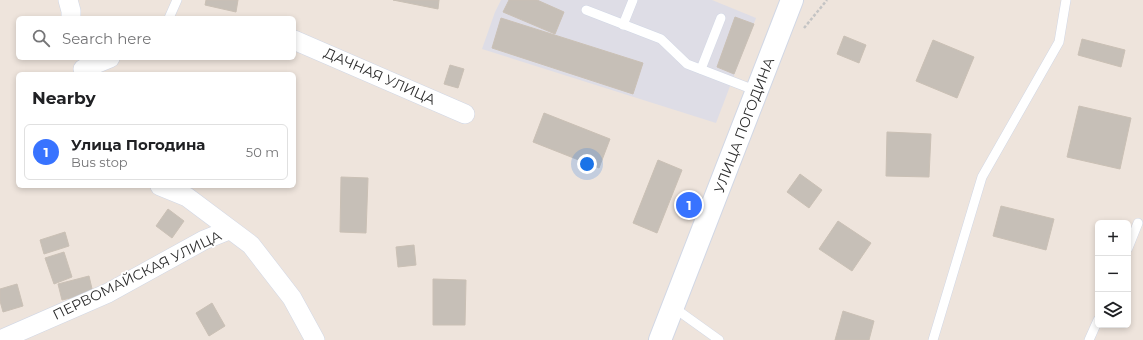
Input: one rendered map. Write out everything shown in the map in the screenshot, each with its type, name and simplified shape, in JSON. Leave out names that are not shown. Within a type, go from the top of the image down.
[{"type":"main road","name":"УЛИЦА ПОГОДИНА","points":[[660,340],[792,0]]},
{"type":"street","points":[[68,0],[71,16]]},
{"type":"street","name":"ДАЧНАЯ УЛИЦА","points":[[296,41],[465,114]]},
{"type":"street","points":[[82,67],[104,60]]},
{"type":"street","points":[[165,188],[187,197],[250,245],[292,298],[315,340]]},
{"type":"street","name":"ПЕРВОМАЙСКАЯ УЛИЦА","points":[[0,340],[108,293],[204,240],[229,230]]},
{"type":"lane","points":[[170,16],[177,0]]},
{"type":"lane","points":[[624,25],[633,0]]},
{"type":"lane","points":[[933,340],[982,177],[1059,42],[1066,0]]},
{"type":"lane","points":[[586,10],[661,39],[687,64],[757,91]]},
{"type":"lane","points":[[701,69],[721,18]]},
{"type":"lane","points":[[1131,240],[1138,223]]},
{"type":"lane","points":[[673,307],[719,340]]},
{"type":"lane","points":[[1090,340],[1095,328]]},
{"type":"path","points":[[804,28],[827,0]]},
{"type":"shaded area","points":[[501,0],[712,0],[756,18],[716,123],[482,49],[495,12]]},
{"type":"building","points":[[206,0],[238,0],[236,12],[205,5]]},
{"type":"building","points":[[393,0],[439,0],[438,9]]},
{"type":"building","points":[[509,0],[537,0],[564,12],[555,34],[503,12]]},
{"type":"building","points":[[735,17],[754,24],[734,74],[717,67]]},
{"type":"building","points":[[501,18],[643,63],[633,94],[492,48]]},
{"type":"building","points":[[844,36],[866,45],[859,63],[837,54]]},
{"type":"building","points":[[1082,39],[1125,50],[1121,67],[1078,55]]},
{"type":"building","points":[[933,40],[974,57],[957,98],[916,81]]},
{"type":"building","points":[[450,65],[464,69],[458,88],[444,84]]},
{"type":"building","points":[[1079,106],[1131,118],[1120,169],[1067,157]]},
{"type":"building","points":[[544,113],[610,139],[599,168],[533,142]]},
{"type":"building","points":[[887,132],[931,134],[929,177],[886,176]]},
{"type":"building","points":[[658,160],[682,170],[657,233],[633,223]]},
{"type":"building","points":[[800,174],[822,190],[809,208],[787,192]]},
{"type":"building","points":[[341,177],[368,178],[366,233],[340,232]]},
{"type":"building","points":[[1001,206],[1054,219],[1046,250],[993,236]]},
{"type":"building","points":[[168,209],[184,221],[172,238],[156,226]]},
{"type":"building","points":[[838,221],[871,243],[852,271],[819,249]]},
{"type":"building","points":[[65,232],[69,246],[44,254],[40,240]]},
{"type":"building","points":[[414,245],[416,265],[398,267],[396,247]]},
{"type":"building","points":[[64,252],[72,277],[54,284],[45,258]]},
{"type":"building","points":[[89,276],[93,293],[62,300],[58,284]]},
{"type":"building","points":[[433,279],[466,280],[465,325],[433,325]]},
{"type":"building","points":[[17,284],[23,306],[3,312],[0,301],[0,289]]},
{"type":"building","points":[[212,303],[225,326],[209,336],[196,313]]},
{"type":"building","points":[[843,311],[874,321],[869,340],[835,340]]},
{"type":"place","name":"Улица Погодина","points":[[689,205]]}]
